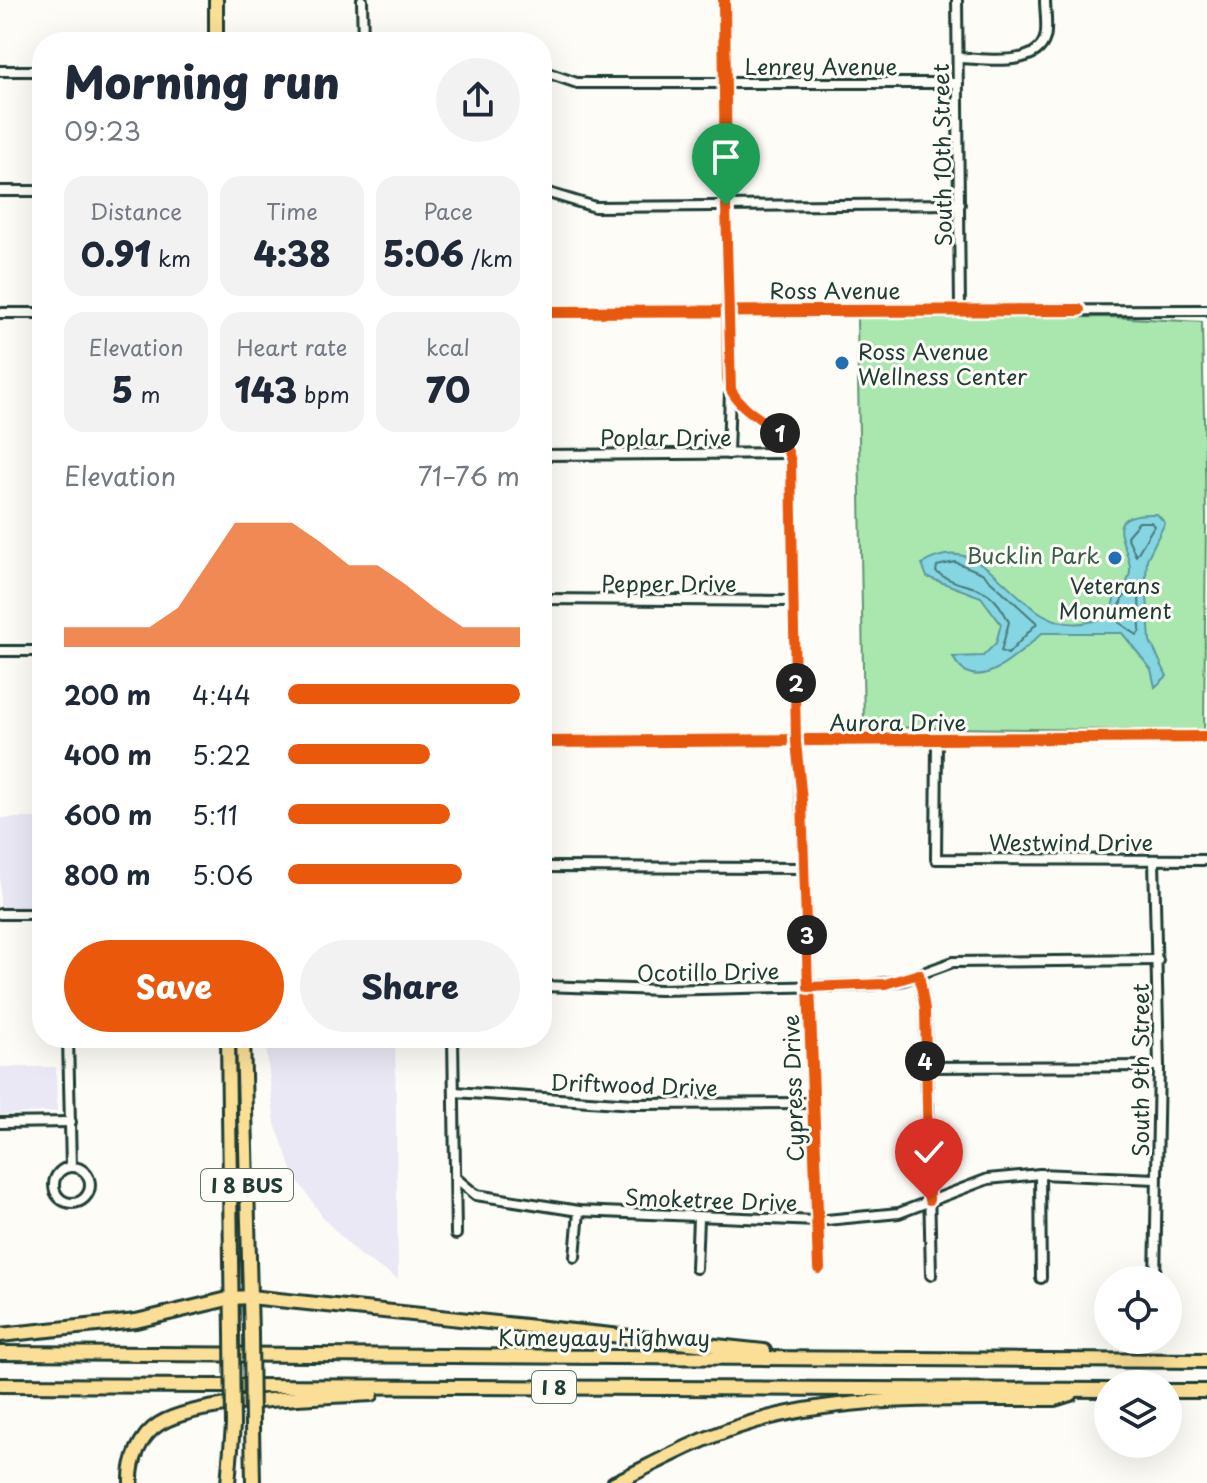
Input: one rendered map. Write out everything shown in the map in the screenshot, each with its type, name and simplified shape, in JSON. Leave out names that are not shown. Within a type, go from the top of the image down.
[{"type":"highway","points":[[216,0],[216,32]]},
{"type":"highway","name":"I 8 BUS","points":[[228,1048],[232,1298]]},
{"type":"highway","name":"I 8 BUS","points":[[243,1048],[253,1483]]},
{"type":"highway","points":[[0,1335],[136,1321],[232,1298],[250,1297],[749,1348],[795,1357]]},
{"type":"highway","points":[[228,1483],[233,1426],[232,1298]]},
{"type":"highway","name":"Kumeyaay Highway","points":[[0,1353],[1207,1361]]},
{"type":"highway","name":"I 8","points":[[0,1385],[1094,1390]]},
{"type":"highway","points":[[131,1483],[132,1466],[142,1442],[152,1429],[174,1417],[242,1404],[372,1394],[398,1387]]},
{"type":"highway","points":[[614,1483],[736,1427],[795,1412],[949,1400],[1055,1399],[1088,1390]]},
{"type":"highway","points":[[1182,1391],[1207,1391]]},
{"type":"street","points":[[362,0],[363,32]]},
{"type":"street","points":[[724,0],[727,309],[731,390],[728,454]]},
{"type":"street","name":"South 10th Street","points":[[957,0],[960,309]]},
{"type":"street","points":[[958,58],[1020,58],[1035,51],[1044,41],[1045,0]]},
{"type":"street","points":[[0,71],[32,71]]},
{"type":"street","name":"Lenrey Avenue","points":[[552,74],[577,83],[958,83]]},
{"type":"street","points":[[0,191],[32,191]]},
{"type":"street","points":[[552,194],[595,207],[960,204]]},
{"type":"street","name":"Ross Avenue","points":[[552,312],[1207,310]]},
{"type":"street","points":[[0,313],[32,313]]},
{"type":"street","points":[[731,390],[737,402],[780,433],[789,453]]},
{"type":"street","name":"Poplar Drive","points":[[552,455],[789,453]]},
{"type":"street","name":"Cypress Drive","points":[[789,453],[795,601],[796,742],[805,868],[819,1268]]},
{"type":"street","name":"Pepper Drive","points":[[552,599],[795,601]]},
{"type":"street","points":[[0,651],[32,651]]},
{"type":"street","name":"Aurora Drive","points":[[552,742],[1207,737]]},
{"type":"street","name":"Westwind Drive","points":[[937,741],[936,859],[1207,860]]},
{"type":"street","name":"South 9th Street","points":[[1154,860],[1159,1066],[1155,1266]]},
{"type":"street","points":[[552,867],[805,868]]},
{"type":"street","points":[[0,914],[32,914]]},
{"type":"street","name":"Ocotillo Drive","points":[[552,986],[660,990],[885,984],[953,962],[1158,960]]},
{"type":"street","points":[[919,974],[925,1009],[931,1275]]},
{"type":"street","points":[[68,1048],[71,1167]]},
{"type":"street","points":[[453,1048],[456,1234]]},
{"type":"street","points":[[925,1067],[1159,1066]]},
{"type":"street","name":"Driftwood Drive","points":[[454,1092],[634,1104],[813,1103]]},
{"type":"street","points":[[0,1123],[71,1122]]},
{"type":"street","points":[[71,1167],[83,1171],[90,1184],[87,1195],[71,1203],[60,1198],[54,1182],[58,1173],[71,1167]]},
{"type":"street","points":[[1040,1174],[1041,1278]]},
{"type":"street","name":"Smoketree Drive","points":[[457,1179],[476,1195],[579,1211],[816,1221],[890,1215],[976,1181],[1040,1174],[1156,1179]]},
{"type":"street","points":[[575,1257],[579,1211]]},
{"type":"street","points":[[696,1268],[698,1218]]},
{"type":"shaded area","points":[[0,818],[32,818],[32,914],[0,914]]},
{"type":"shaded area","points":[[266,1048],[395,1048],[398,1279],[358,1254],[324,1219],[294,1175],[275,1124]]},
{"type":"shaded area","points":[[0,1067],[56,1067],[57,1111],[0,1115]]},
{"type":"green space","name":"Bucklin Park","points":[[1110,317],[1202,322],[1206,516],[1204,731],[864,727],[857,318]]},
{"type":"water","points":[[1157,514],[1165,523],[1147,559],[1146,579],[1150,641],[1167,676],[1155,687],[1151,669],[1122,633],[1042,633],[1011,660],[986,673],[973,674],[962,669],[953,657],[983,656],[996,643],[1001,624],[981,597],[927,577],[922,564],[949,555],[972,559],[1031,606],[1054,619],[1080,623],[1111,614],[1116,589],[1125,588],[1130,569],[1121,524],[1127,518]]},
{"type":"cycle path","points":[[724,0],[728,379],[740,403],[777,434],[791,461],[796,742],[805,868],[819,1268]]},
{"type":"cycle path","points":[[552,312],[1079,310]]},
{"type":"cycle path","points":[[552,742],[1207,737]]},
{"type":"place","name":"Ross Avenue Wellness Center","points":[[842,363]]},
{"type":"place","name":"Veterans Monument","points":[[1115,558]]},
{"type":"route","points":[[726,205],[728,379],[737,402],[780,433],[791,461],[795,526],[796,742],[802,800],[808,987],[885,984],[919,974],[925,1009],[929,1200]]}]
